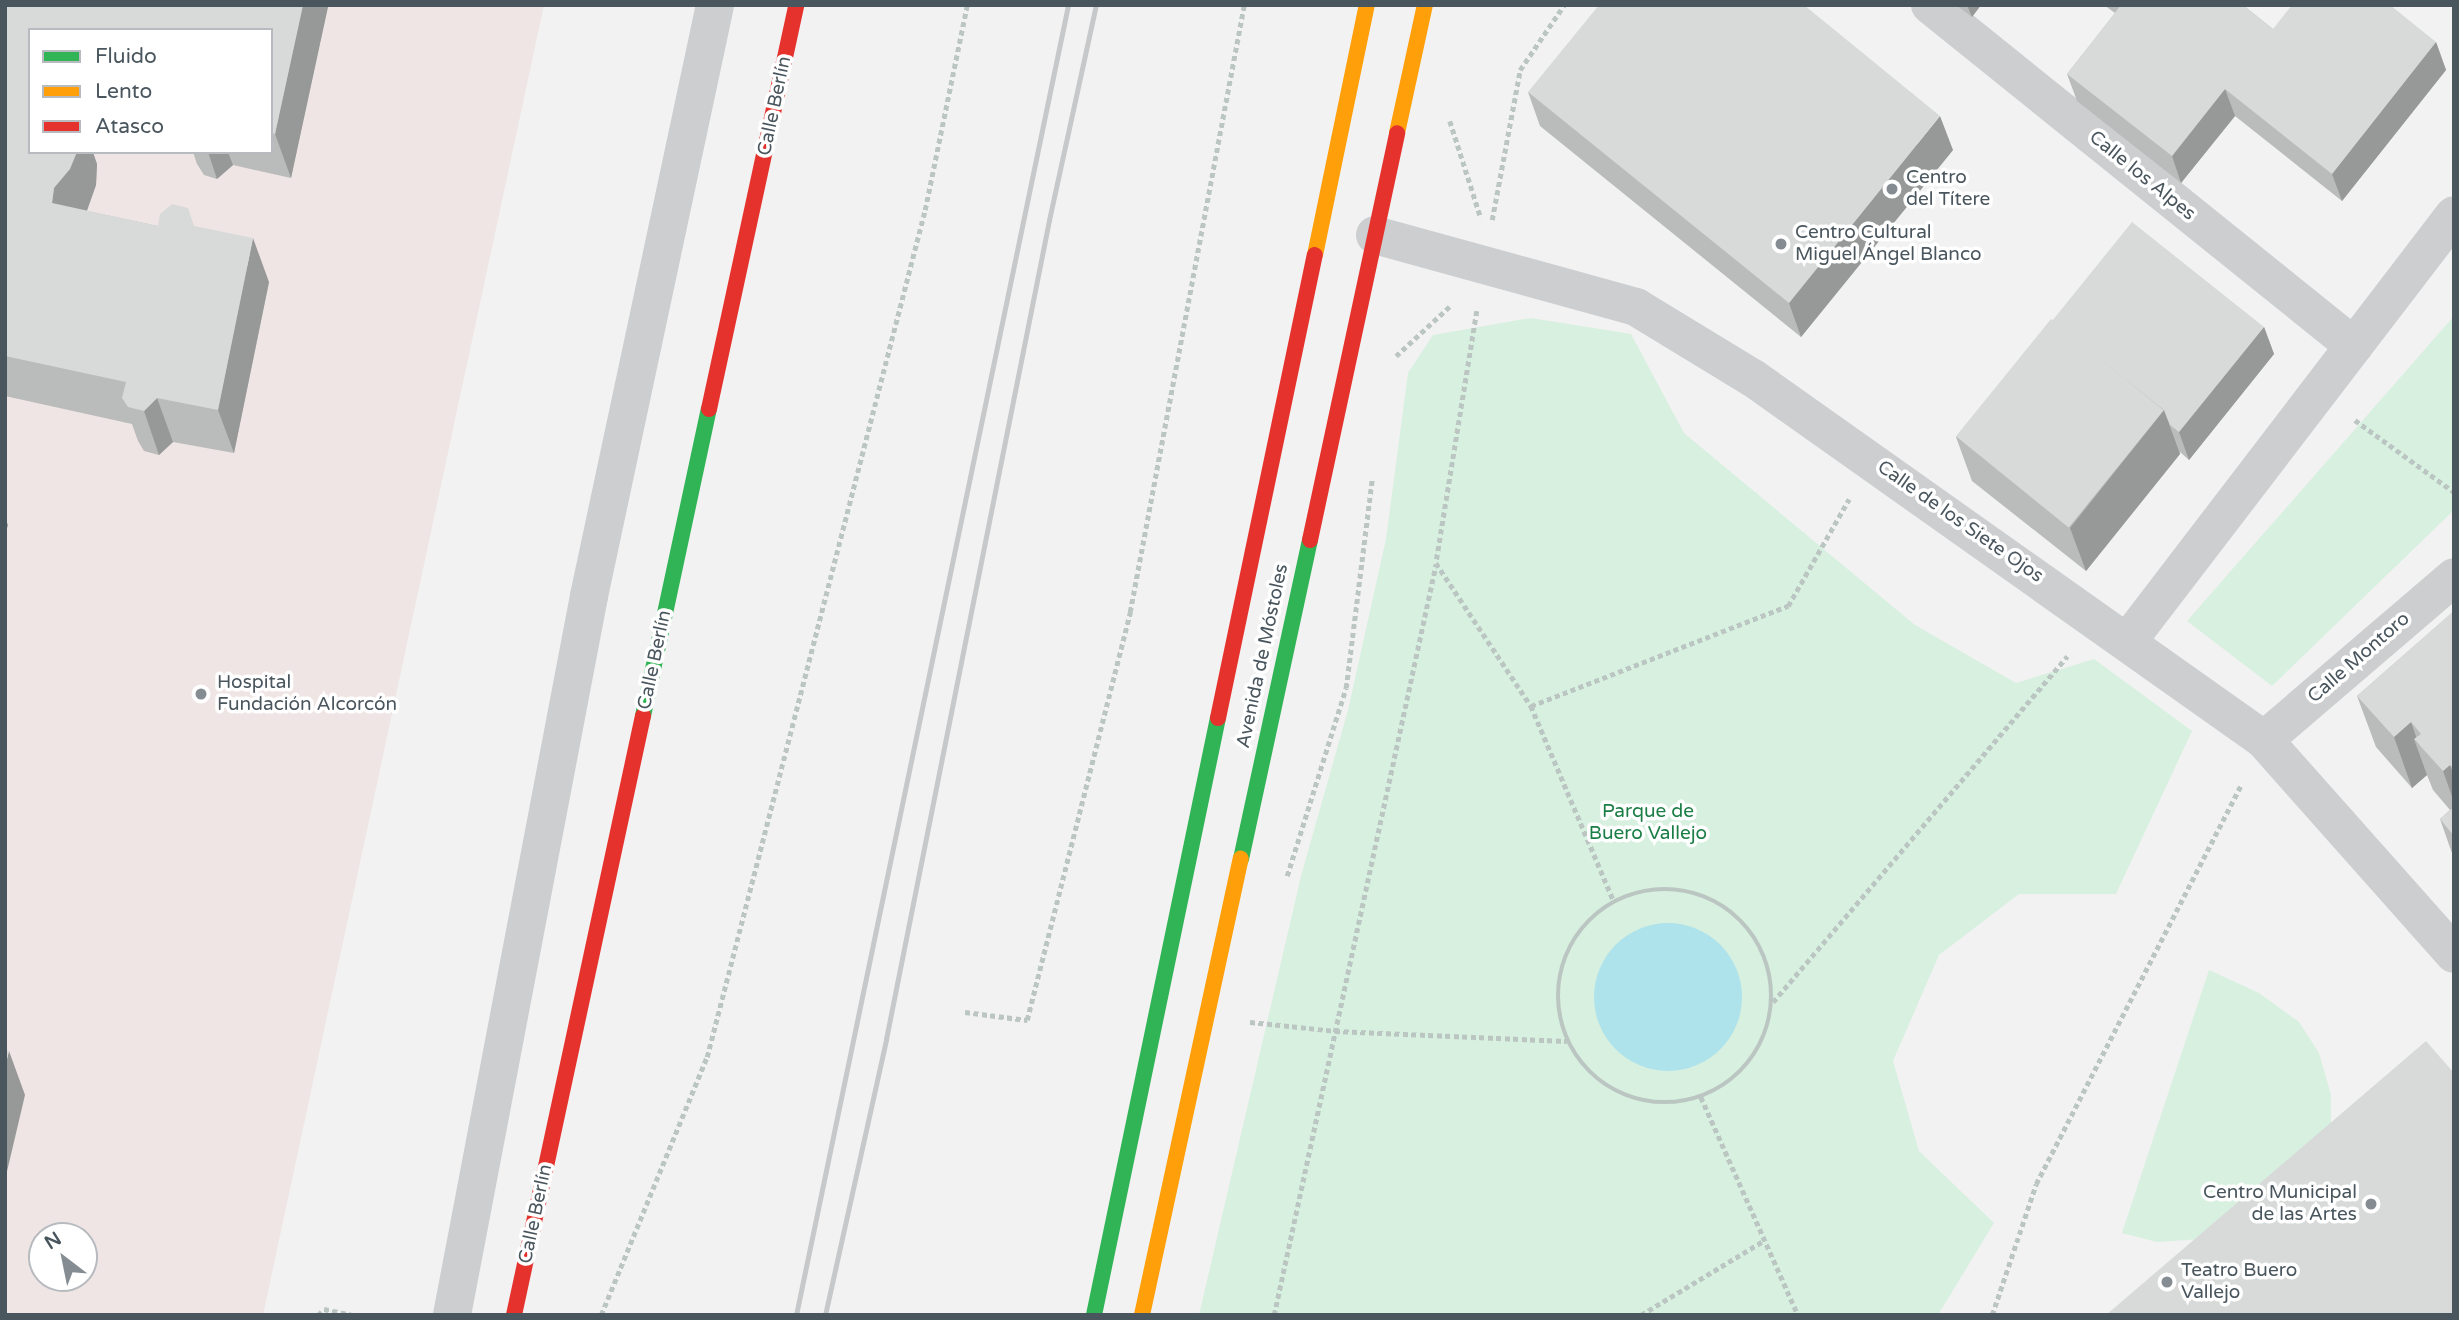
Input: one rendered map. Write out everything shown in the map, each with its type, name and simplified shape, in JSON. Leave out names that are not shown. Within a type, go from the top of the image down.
[{"type":"main road","name":"Calle Berlín","points":[[514,1315],[796,5]]},
{"type":"main road","name":"Avenida de Móstoles","points":[[1094,1315],[1367,5]]},
{"type":"main road","name":"Avenida de Móstoles","points":[[1142,1315],[1424,5]]},
{"type":"street","points":[[452,1315],[589,596],[715,5]]},
{"type":"street","name":"Calle los Alpes","points":[[1930,5],[2354,346]]},
{"type":"street","points":[[2128,642],[2454,215]]},
{"type":"street","name":"Calle de los Siete Ojos","points":[[1375,234],[1636,307],[1754,378],[2098,619],[2264,740],[2454,954]]},
{"type":"street","name":"Calle Montoro","points":[[2264,740],[2454,577]]},
{"type":"path","points":[[601,1315],[707,1057],[925,210],[967,5]]},
{"type":"path","points":[[965,1012],[1027,1020],[1130,612],[1244,5]]},
{"type":"path","points":[[1387,365],[1457,298],[1477,264],[1520,70],[1564,5]]},
{"type":"path","points":[[1274,1315],[1436,564],[1482,214],[1449,131],[1451,107]]},
{"type":"path","points":[[2375,434],[2454,492]]},
{"type":"path","points":[[1531,706],[1788,606],[1873,462]]},
{"type":"path","points":[[1283,888],[1346,688],[1373,473]]},
{"type":"path","points":[[1436,564],[1531,706],[1614,902]]},
{"type":"path","points":[[1773,1002],[2098,619]]},
{"type":"path","points":[[1992,1315],[2036,1184],[2264,740]]},
{"type":"path","points":[[1677,890],[1709,898],[1737,916],[1757,940],[1770,970],[1773,1002],[1766,1033],[1751,1061],[1729,1083],[1701,1097],[1669,1103],[1638,1100],[1600,1081],[1584,1067],[1567,1041],[1559,1009],[1560,977],[1570,947],[1589,922],[1614,902],[1645,891],[1677,890]]},
{"type":"path","points":[[1241,1021],[1335,1031],[1567,1041]]},
{"type":"path","points":[[1701,1097],[1798,1315]]},
{"type":"path","points":[[1641,1315],[1763,1241]]},
{"type":"path","points":[[318,1315],[324,1310],[352,1315]]},
{"type":"shaded area","name":"Hospital Fundación Alcorcón","points":[[5,5],[544,5],[263,1315],[5,1315]]},
{"type":"green space","points":[[2454,316],[2454,510],[2272,686],[2187,621]]},
{"type":"green space","name":"Parque de Buero Vallejo","points":[[1531,318],[1631,334],[1684,433],[1915,625],[2016,683],[2094,659],[2192,731],[2116,894],[2019,894],[1939,955],[1893,1061],[1919,1151],[1994,1223],[1938,1315],[1199,1315],[1301,876],[1348,710],[1386,539],[1408,373],[1433,335]]},
{"type":"green space","points":[[2209,970],[2259,993],[2299,1022],[2319,1053],[2331,1095],[2331,1131],[2216,1238],[2157,1242],[2122,1233]]},
{"type":"water","points":[[1668,923],[1696,928],[1721,944],[1737,969],[1742,997],[1737,1025],[1721,1050],[1696,1066],[1668,1071],[1640,1066],[1615,1050],[1599,1025],[1594,997],[1599,969],[1615,944],[1640,928]]},
{"type":"building","points":[[5,5],[303,5],[275,134],[273,28],[28,28],[28,154],[76,154],[70,169],[54,188],[52,203],[158,226],[160,214],[172,204],[188,208],[194,226],[253,238],[218,410],[157,398],[144,411],[128,407],[122,398],[126,382],[5,356]]},
{"type":"building","name":"Centro Cultural Miguel Ángel Blanco","points":[[1599,5],[1804,5],[1940,116],[1789,303],[1528,92]]},
{"type":"building","points":[[2121,5],[2243,5],[2273,29],[2292,5],[2390,5],[2436,42],[2332,174],[2225,89],[2172,156],[2067,74]]},
{"type":"building","points":[[2132,222],[2264,327],[2179,432],[2170,425],[2164,410],[2052,321]]},
{"type":"building","points":[[2051,319],[2164,410],[2069,528],[1956,436]]},
{"type":"building","points":[[2454,611],[2454,769],[2450,765],[2443,771],[2414,739],[2421,734],[2411,722],[2394,737],[2357,696]]},
{"type":"building","points":[[2454,807],[2454,836],[2440,819]]},
{"type":"building","name":"Centro Municipal de las Artes","points":[[2426,1041],[2454,1073],[2454,1315],[2106,1315]]},
{"type":"building","points":[[5,1050],[9,1051],[5,1067]]},
{"type":"railway","points":[[796,1315],[1068,5]]},
{"type":"railway","points":[[825,1315],[886,1039],[1049,220],[1096,5]]},
{"type":"traffic: fast","points":[[643,716],[709,409]]},
{"type":"traffic: fast","points":[[1241,859],[1310,540]]},
{"type":"traffic: fast","points":[[1094,1315],[1218,718]]},
{"type":"traffic: slow","points":[[1315,255],[1367,5]]},
{"type":"traffic: slow","points":[[1397,133],[1425,5]]},
{"type":"traffic: slow","points":[[1142,1315],[1241,859]]},
{"type":"traffic: jam","points":[[709,409],[796,5]]},
{"type":"traffic: jam","points":[[1310,540],[1397,133]]},
{"type":"traffic: jam","points":[[1218,718],[1315,255]]},
{"type":"traffic: jam","points":[[514,1315],[643,716]]},
{"type":"place","name":"Centro del Títere","points":[[1892,189]]},
{"type":"place","name":"Centro Cultural Miguel Ángel Blanco","points":[[1781,244]]},
{"type":"place","name":"Hospital Fundación Alcorcón","points":[[201,694]]},
{"type":"place","name":"Centro Municipal de las Artes","points":[[2371,1204]]},
{"type":"place","name":"Teatro Buero Vallejo","points":[[2167,1282]]}]
